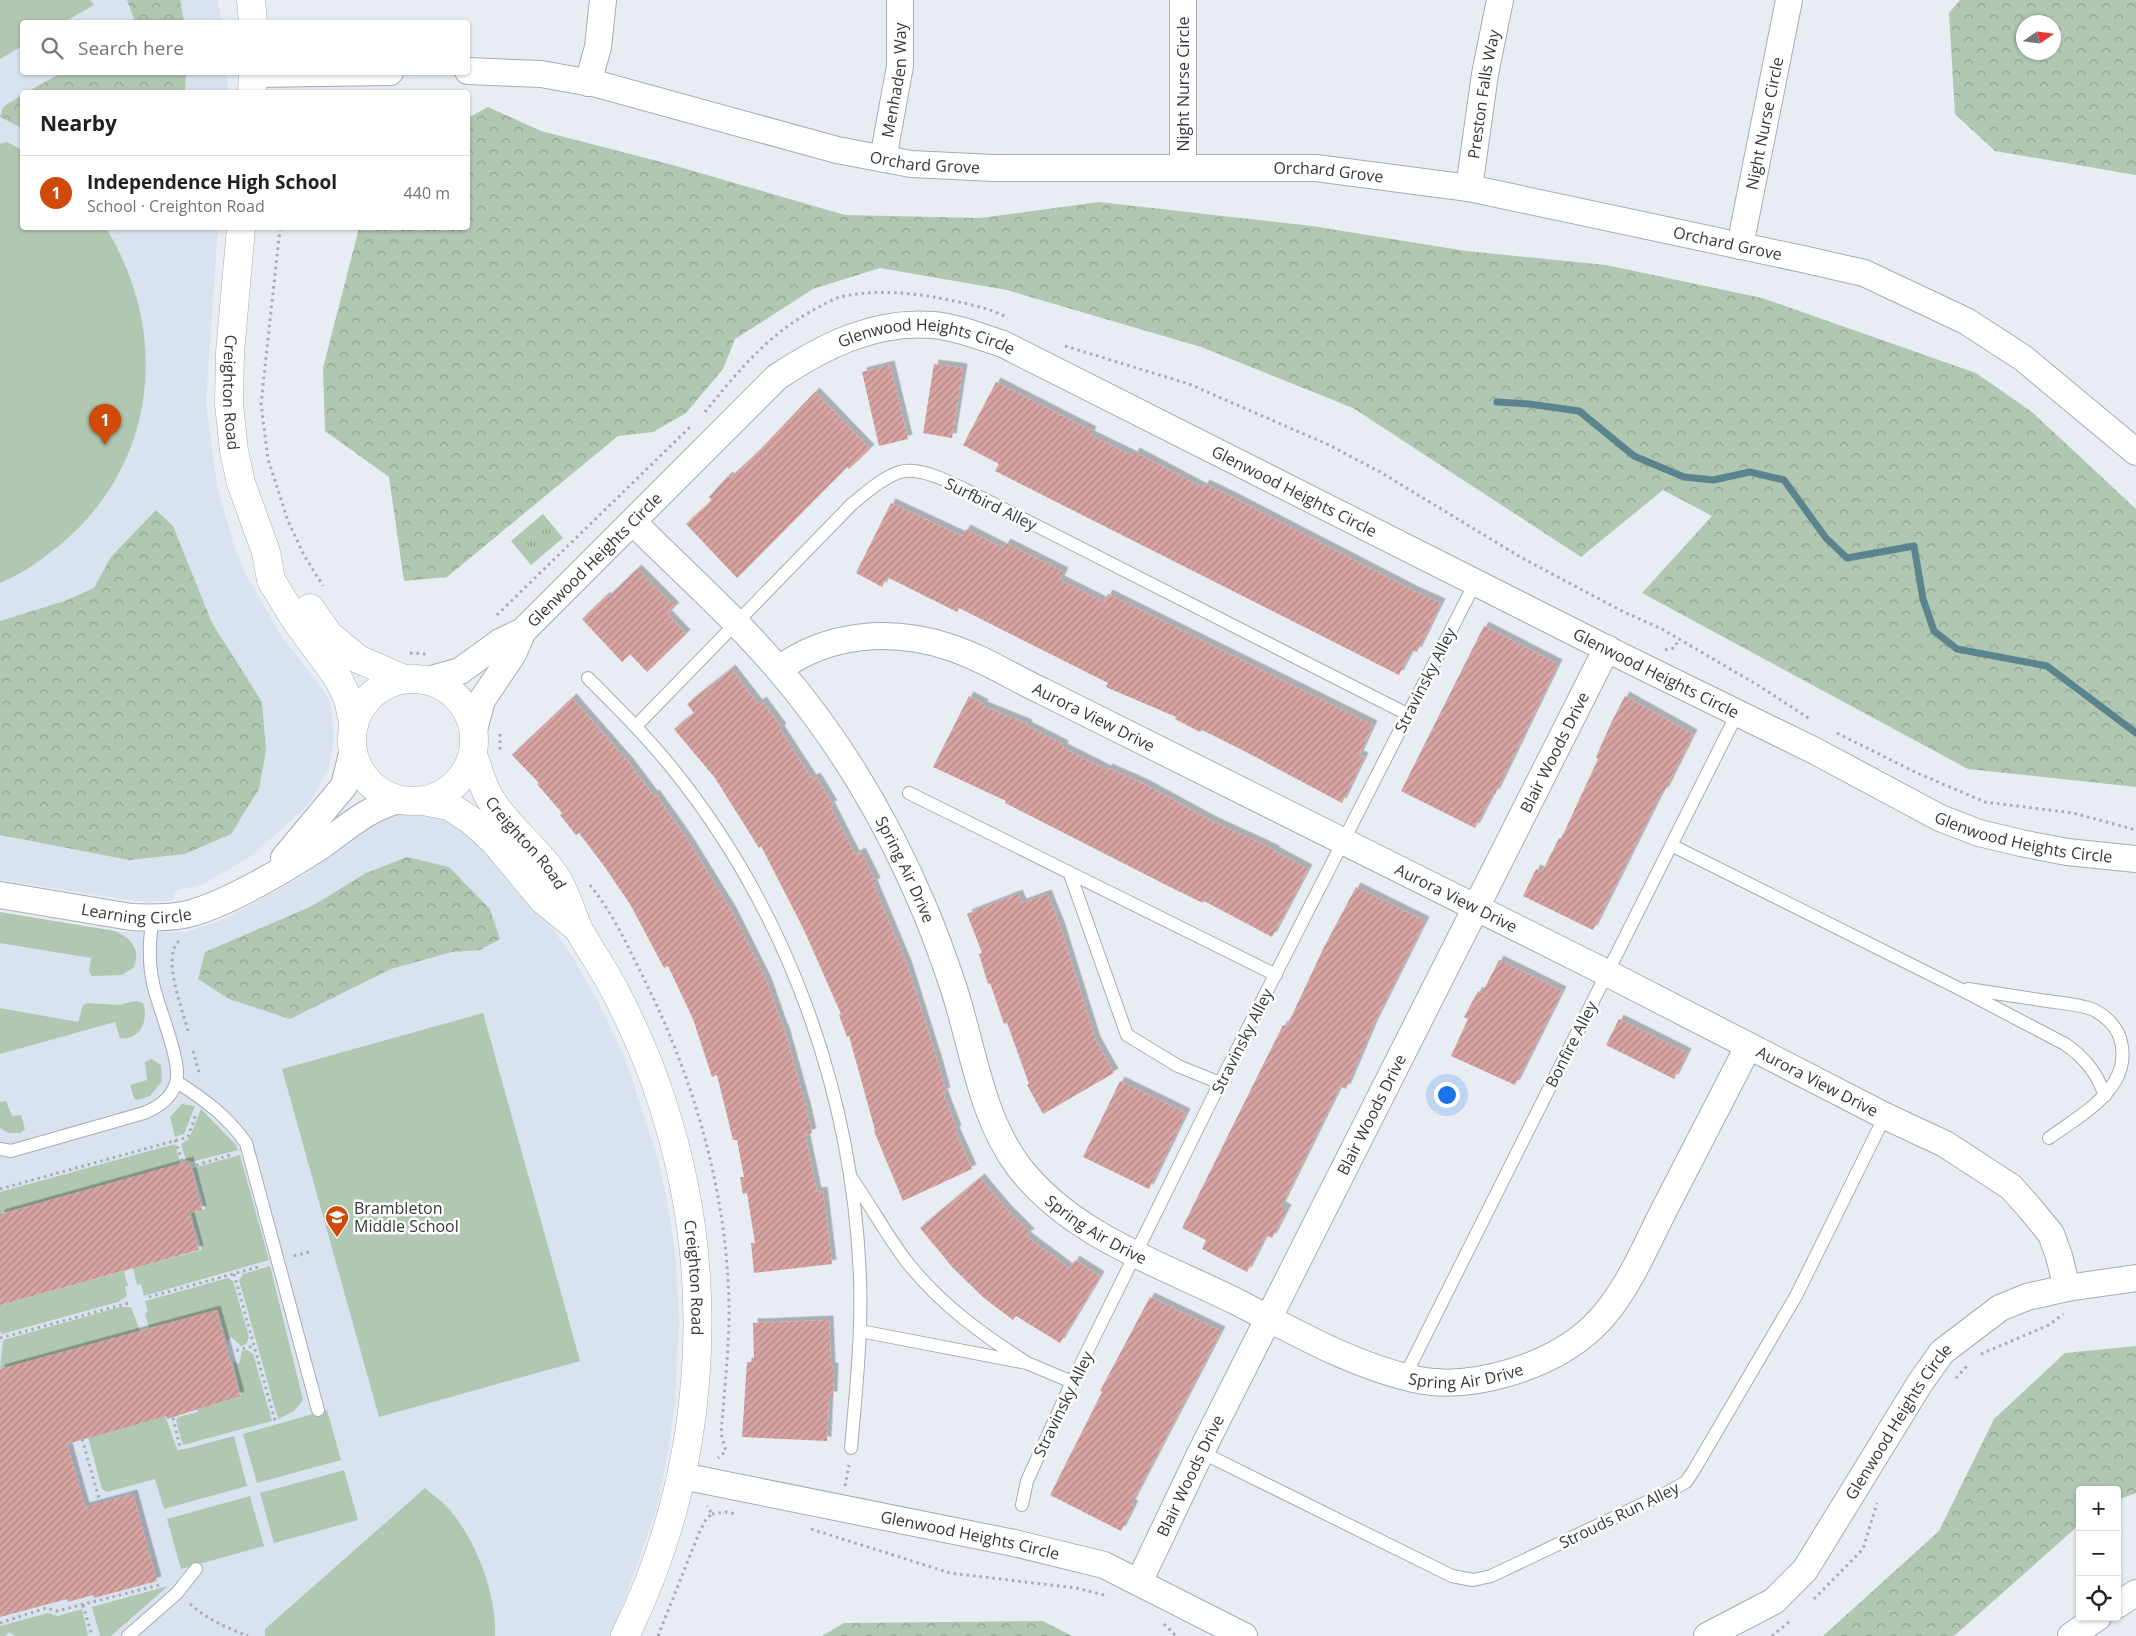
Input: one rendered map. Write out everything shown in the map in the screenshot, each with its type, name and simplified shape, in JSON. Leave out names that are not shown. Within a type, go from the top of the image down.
[{"type":"street","points":[[251,0],[253,20]]},
{"type":"street","points":[[588,82],[598,47],[604,0]]},
{"type":"street","name":"Menhaden Way","points":[[883,159],[900,66],[900,0]]},
{"type":"street","name":"Night Nurse Circle","points":[[1183,0],[1183,167]]},
{"type":"street","name":"Preston Falls Way","points":[[1469,188],[1484,74],[1500,0]]},
{"type":"street","name":"Night Nurse Circle","points":[[1740,246],[1789,0]]},
{"type":"street","name":"Orchard Grove","points":[[470,71],[541,74],[588,82],[837,150],[911,164],[994,168],[1316,168],[1469,188],[1864,273],[1966,321],[2023,358],[2136,452]]},
{"type":"street","points":[[252,80],[338,75]]},
{"type":"street","name":"Creighton Road","points":[[241,230],[230,353],[229,404],[234,451],[251,516],[266,552],[271,580],[294,618],[338,678],[348,698],[358,767],[369,782],[382,793],[449,806],[472,820],[495,842],[543,900],[579,930]]},
{"type":"street","name":"Glenwood Heights Circle","points":[[416,680],[460,671],[500,642],[523,631],[777,377],[808,357],[871,330],[898,324],[934,325],[966,332],[1003,344],[1475,582],[1738,712],[1940,818],[1979,833],[2067,852],[2136,859]]},
{"type":"street","name":"Spring Air Drive","points":[[634,522],[779,669],[853,769],[891,838],[924,908],[953,988],[982,1088],[999,1135],[1019,1167],[1050,1201],[1089,1228],[1136,1254],[1241,1304],[1268,1319],[1370,1366],[1418,1380],[1455,1383],[1494,1376],[1532,1365],[1563,1350],[1592,1327],[1613,1303],[1640,1256],[1748,1047]]},
{"type":"street","name":"Creighton Road","points":[[266,552],[287,572],[302,598],[329,635],[358,658],[416,680],[444,687],[459,698],[482,739],[491,802],[561,886],[579,930],[614,989],[642,1047],[662,1098],[680,1164],[693,1231],[697,1304],[693,1415],[682,1476],[665,1542],[625,1636]]},
{"type":"street","name":"Glenwood Heights Circle","points":[[482,739],[482,700],[513,654],[523,631]]},
{"type":"street","name":"Aurora View Drive","points":[[779,669],[799,654],[844,639],[897,636],[950,647],[1042,691],[1343,843],[1607,973],[1885,1116],[1945,1144],[2011,1187],[2050,1234],[2060,1256],[2068,1299]]},
{"type":"street","name":"Blair Woods Drive","points":[[1139,1582],[1201,1452],[1607,648]]},
{"type":"street","points":[[353,738],[361,709],[372,695],[387,684],[416,680]]},
{"type":"street","name":"Learning Circle","points":[[265,879],[307,833],[344,786],[353,738]]},
{"type":"street","points":[[411,800],[440,796],[455,786],[466,771],[482,739]]},
{"type":"street","name":"Learning Circle","points":[[0,895],[131,917],[153,918],[189,914],[230,897],[265,879],[322,845],[354,820],[383,804],[411,800]]},
{"type":"street","name":"Glenwood Heights Circle","points":[[1706,1636],[1774,1602],[1805,1570],[1920,1383],[1942,1352],[2000,1308],[2027,1297],[2068,1299],[2136,1278]]},
{"type":"street","name":"Glenwood Heights Circle","points":[[682,1476],[1062,1554],[1104,1565],[1244,1636]]},
{"type":"street","points":[[2121,1602],[2136,1593]]},
{"type":"street","points":[[2071,1636],[2099,1624]]},
{"type":"lane","name":"Surfbird Alley","points":[[636,726],[734,623],[852,504],[881,481],[902,471],[925,473],[984,499],[1407,714]]},
{"type":"lane","name":"Stravinsky Alley","points":[[1022,1505],[1027,1481],[1072,1382],[1220,1083],[1475,582]]},
{"type":"lane","points":[[588,678],[636,726],[672,769],[711,822],[764,910],[788,961],[809,1013],[840,1121],[857,1228],[860,1330],[851,1448]]},
{"type":"lane","name":"Bonfire Alley","points":[[1405,1376],[1607,973],[1673,846],[1738,712]]},
{"type":"lane","points":[[909,793],[1276,975]]},
{"type":"lane","points":[[1673,846],[2031,1025],[2080,1055],[2093,1070],[2105,1096]]},
{"type":"lane","points":[[1070,874],[1127,1035],[1178,1066],[1220,1083]]},
{"type":"lane","points":[[0,1149],[11,1151],[144,1113],[158,1107],[170,1096],[177,1082],[176,1066],[153,983],[149,942],[153,918]]},
{"type":"lane","points":[[1958,988],[2078,1005],[2106,1018],[2119,1034],[2124,1049],[2121,1066],[2114,1084],[2105,1096],[2050,1138]]},
{"type":"lane","points":[[177,1082],[211,1104],[231,1122],[246,1143],[318,1410]]},
{"type":"lane","name":"Strouds Run Alley","points":[[1201,1452],[1452,1576],[1473,1580],[1491,1576],[1668,1492],[1686,1482],[1694,1470],[1796,1296],[1885,1116]]},
{"type":"lane","points":[[850,1177],[894,1244],[924,1281],[953,1311],[990,1340],[1027,1363],[1072,1382]]},
{"type":"lane","points":[[860,1330],[1027,1363]]},
{"type":"lane","points":[[128,1636],[177,1592],[196,1569]]},
{"type":"path","points":[[280,230],[262,404],[268,459],[288,521],[304,555],[327,591]]},
{"type":"path","points":[[704,413],[772,336],[811,311],[838,298],[862,294],[908,292],[958,302],[1011,320]]},
{"type":"path","points":[[1059,344],[1189,384],[1328,445],[1382,473],[1522,558],[1624,612],[1662,629],[1814,721]]},
{"type":"path","points":[[496,616],[697,420]]},
{"type":"path","points":[[401,651],[432,653]]},
{"type":"path","points":[[1832,730],[1917,773],[1985,802],[2073,813],[2136,830]]},
{"type":"path","points":[[482,739],[500,754]]},
{"type":"path","points":[[175,1140],[182,1163]]},
{"type":"path","points":[[190,1166],[236,1153]]},
{"type":"path","points":[[148,1297],[313,1251]]},
{"type":"path","points":[[234,1274],[276,1424]]},
{"type":"path","points":[[1975,1357],[2050,1325],[2068,1299]]},
{"type":"path","points":[[0,1338],[129,1303]]},
{"type":"path","points":[[230,1352],[254,1346]]},
{"type":"path","points":[[1951,1382],[1969,1363]]},
{"type":"path","points":[[173,1418],[181,1451]]},
{"type":"path","points":[[82,1439],[100,1502]]},
{"type":"path","points":[[842,1509],[851,1448]]},
{"type":"path","points":[[1812,1600],[1863,1549],[1879,1497]]},
{"type":"path","points":[[712,1514],[726,1512],[744,1515]]},
{"type":"path","points":[[808,1528],[950,1573],[1076,1588],[1115,1598]]},
{"type":"path","points":[[0,1623],[46,1608],[57,1611],[170,1582],[177,1592],[200,1613],[248,1636]]},
{"type":"path","points":[[83,1605],[92,1636]]},
{"type":"path","points":[[1772,1636],[1794,1618]]},
{"type":"path","points":[[1161,1620],[1176,1636]]},
{"type":"shaded area","points":[[0,0],[217,0],[222,20],[20,20],[20,75],[227,75],[228,90],[20,90],[20,230],[218,230],[206,403],[217,486],[234,546],[246,575],[282,637],[329,700],[334,739],[329,768],[309,804],[253,855],[203,884],[175,891],[174,900],[135,901],[0,880]]},
{"type":"shaded area","name":"Brambleton Middle School","points":[[394,814],[422,814],[446,820],[467,830],[535,904],[572,956],[598,1001],[625,1058],[658,1159],[670,1216],[676,1260],[679,1321],[675,1405],[657,1508],[620,1613],[609,1636],[0,1636],[0,912],[122,932],[186,932],[220,921],[271,894],[310,871],[364,827]]},
{"type":"green space","points":[[0,0],[90,0],[94,5],[68,20],[20,20],[20,47],[0,59]]},
{"type":"green space","points":[[127,0],[180,0],[184,20],[134,20]]},
{"type":"green space","points":[[1960,0],[2136,0],[2136,175],[1995,151],[1955,114],[1949,13]]},
{"type":"green space","points":[[57,75],[186,75],[185,90],[31,90]]},
{"type":"green space","points":[[20,96],[20,127],[0,117],[3,107]]},
{"type":"green space","points":[[488,107],[541,131],[669,164],[845,215],[980,218],[1099,202],[1312,226],[1466,251],[1606,265],[1762,298],[1976,373],[2032,412],[2136,509],[2136,787],[1968,769],[1642,593],[1712,516],[1663,490],[1581,557],[1353,408],[1201,347],[1007,290],[880,268],[813,289],[735,339],[723,369],[686,413],[653,432],[618,436],[447,577],[404,581],[389,477],[325,431],[323,368],[358,230],[470,230],[470,117]]},
{"type":"green space","points":[[7,142],[20,149],[20,230],[107,230],[126,268],[140,310],[145,352],[144,395],[135,436],[118,475],[93,511],[61,544],[32,566],[0,583],[0,144]]},
{"type":"green space","points":[[156,510],[173,526],[212,623],[262,702],[266,750],[259,789],[231,834],[185,854],[129,860],[0,835],[0,621],[65,601],[94,588],[111,557]]},
{"type":"green space","points":[[543,514],[563,538],[531,565],[511,541]]},
{"type":"green space","points":[[407,857],[449,867],[490,909],[500,939],[480,950],[452,952],[391,969],[290,1019],[229,999],[198,979],[205,952],[312,906],[366,873]]},
{"type":"green space","points":[[0,912],[115,931],[126,937],[133,945],[136,955],[134,967],[122,975],[92,976],[89,971],[91,958],[0,943]]},
{"type":"green space","points":[[136,1001],[143,1003],[145,1016],[142,1028],[133,1036],[120,1038],[115,1022],[0,1054],[0,1008],[78,1022],[83,1005],[88,1003],[118,1005]]},
{"type":"green space","points":[[483,1013],[580,1361],[379,1417],[282,1069]]},
{"type":"green space","points":[[152,1059],[161,1065],[162,1081],[150,1096],[137,1100],[134,1098],[130,1085],[147,1080],[145,1062]]},
{"type":"green space","points":[[6,1101],[12,1116],[21,1115],[25,1129],[21,1133],[8,1133],[0,1128],[0,1102]]},
{"type":"green space","points":[[182,1104],[195,1106],[184,1134],[175,1137],[170,1117]]},
{"type":"green space","points":[[201,1109],[236,1145],[238,1150],[191,1162],[186,1160],[181,1144],[189,1139]]},
{"type":"green space","points":[[175,1144],[180,1162],[177,1165],[0,1214],[0,1192]]},
{"type":"green space","points":[[240,1155],[269,1260],[144,1296],[141,1284],[137,1285],[133,1268],[202,1250],[191,1213],[205,1209],[193,1168]]},
{"type":"green space","points":[[270,1266],[303,1400],[294,1411],[278,1419],[239,1280],[243,1274]]},
{"type":"green space","points":[[124,1271],[128,1286],[125,1287],[127,1296],[118,1302],[2,1334],[0,1331],[0,1305]]},
{"type":"green space","points":[[228,1278],[233,1281],[249,1337],[246,1344],[241,1346],[231,1337],[227,1342],[218,1310],[149,1328],[145,1313],[148,1312],[145,1301]]},
{"type":"green space","points":[[120,1307],[131,1307],[140,1331],[0,1369],[3,1340]]},
{"type":"green space","points":[[2136,1346],[2136,1493],[2121,1499],[2121,1486],[2076,1486],[2076,1528],[1954,1636],[1823,1636],[1939,1531],[1994,1419],[2065,1353]]},
{"type":"green space","points":[[247,1350],[253,1354],[272,1421],[183,1445],[176,1421],[178,1417],[198,1412],[197,1407],[241,1395],[233,1361],[239,1364],[242,1351]]},
{"type":"green space","points":[[327,1410],[341,1460],[257,1483],[243,1434]]},
{"type":"green space","points":[[165,1416],[178,1451],[234,1436],[247,1486],[164,1509],[155,1479],[107,1492],[102,1489],[88,1437]]},
{"type":"green space","points":[[344,1470],[358,1520],[274,1543],[260,1493]]},
{"type":"green space","points":[[425,1488],[450,1510],[478,1556],[493,1605],[495,1636],[265,1636],[265,1629]]},
{"type":"green space","points":[[250,1496],[264,1546],[181,1569],[167,1519]]},
{"type":"green space","points":[[168,1586],[111,1636],[100,1636],[92,1607]]},
{"type":"green space","points":[[82,1609],[88,1636],[15,1636],[9,1632],[5,1636],[0,1636],[0,1626],[48,1613],[58,1616]]},
{"type":"green space","points":[[1043,1621],[1072,1636],[822,1636],[844,1623]]},
{"type":"building","points":[[934,364],[963,368],[952,438],[923,433]]},
{"type":"building","points":[[890,365],[908,439],[879,446],[862,372]]},
{"type":"building","points":[[996,382],[1092,431],[1090,435],[1133,456],[1135,452],[1203,488],[1205,484],[1441,603],[1417,652],[1412,650],[1399,675],[995,471],[999,464],[963,445]]},
{"type":"building","points":[[815,392],[870,449],[849,469],[847,467],[737,578],[686,524],[712,500],[709,497],[728,476],[730,478],[757,453]]},
{"type":"building","points":[[891,503],[962,536],[966,529],[1003,548],[1006,543],[1064,572],[1060,580],[1104,602],[1108,594],[1373,725],[1359,755],[1364,757],[1342,803],[1202,730],[1200,732],[1175,719],[1176,717],[1106,687],[1108,683],[959,608],[957,612],[887,577],[882,587],[856,573]]},
{"type":"building","points":[[637,569],[675,607],[667,614],[686,634],[647,672],[630,654],[622,662],[582,619]]},
{"type":"building","points":[[1484,626],[1558,664],[1495,794],[1493,793],[1475,828],[1401,791]]},
{"type":"building","points":[[731,669],[758,704],[762,701],[782,728],[780,730],[812,779],[816,777],[833,805],[830,806],[855,855],[861,852],[876,882],[873,884],[907,965],[938,1063],[946,1092],[943,1093],[957,1130],[955,1131],[972,1169],[903,1201],[874,1131],[849,1036],[847,1037],[839,1015],[841,1014],[804,930],[761,846],[759,848],[715,778],[674,729],[694,713],[687,704]]},
{"type":"building","points":[[969,696],[984,704],[983,706],[1028,724],[1027,726],[1064,745],[1063,748],[1107,770],[1108,768],[1144,784],[1212,821],[1275,850],[1308,869],[1272,937],[1204,901],[1203,903],[1168,886],[1005,803],[1006,801],[933,767]]},
{"type":"building","points":[[1625,696],[1693,734],[1664,792],[1662,791],[1593,930],[1523,896],[1536,869],[1542,872],[1559,838],[1561,839],[1598,759],[1596,757],[1612,721]]},
{"type":"building","points":[[572,698],[629,763],[653,795],[655,794],[687,839],[732,912],[767,982],[784,1028],[812,1133],[805,1135],[817,1192],[823,1191],[832,1264],[754,1273],[751,1243],[755,1243],[747,1193],[743,1194],[740,1177],[744,1177],[737,1140],[733,1140],[717,1075],[712,1077],[693,1019],[668,966],[664,968],[630,904],[604,866],[579,833],[576,835],[560,815],[562,813],[537,784],[539,783],[512,755]]},
{"type":"building","points":[[1356,887],[1425,921],[1374,1023],[1346,1089],[1340,1086],[1281,1206],[1287,1209],[1272,1238],[1266,1235],[1247,1272],[1202,1249],[1206,1240],[1182,1228],[1283,1025],[1287,1026],[1324,947]]},
{"type":"building","points":[[1018,894],[1022,903],[1047,894],[1060,926],[1096,1041],[1114,1073],[1043,1114],[1027,1085],[1029,1084],[1007,1023],[1004,1024],[990,983],[988,984],[979,954],[982,953],[967,914]]},
{"type":"building","points":[[1499,960],[1562,991],[1515,1085],[1451,1056],[1468,1019],[1464,1017],[1478,991],[1482,993]]},
{"type":"building","points":[[1619,1019],[1687,1053],[1674,1079],[1606,1045]]},
{"type":"building","points":[[1120,1081],[1186,1113],[1149,1189],[1083,1157]]},
{"type":"building","points":[[189,1161],[202,1210],[189,1213],[199,1250],[0,1305],[0,1214]]},
{"type":"building","points":[[980,1178],[1030,1233],[1026,1236],[1070,1269],[1075,1260],[1100,1276],[1060,1343],[1016,1316],[1013,1320],[984,1298],[953,1268],[920,1228]]},
{"type":"building","points":[[1150,1297],[1221,1331],[1131,1504],[1134,1505],[1121,1531],[1050,1495],[1102,1392],[1100,1391]]},
{"type":"building","points":[[216,1310],[240,1396],[167,1419],[166,1416],[67,1444],[85,1507],[133,1494],[157,1581],[94,1598],[93,1595],[68,1602],[67,1599],[0,1617],[0,1369]]},
{"type":"building","points":[[829,1320],[831,1367],[834,1367],[833,1396],[829,1396],[827,1441],[742,1437],[747,1362],[754,1362],[753,1323]]},
{"type":"waterway","points":[[1497,402],[1529,404],[1579,411],[1634,456],[1684,477],[1713,480],[1750,472],[1784,480],[1826,538],[1847,558],[1914,546],[1923,599],[1934,631],[1957,649],[2047,666],[2136,733]]},
{"type":"place","name":"Independence High School","points":[[105,445]]},
{"type":"place","name":"Brambleton Middle School","points":[[337,1238]]}]
